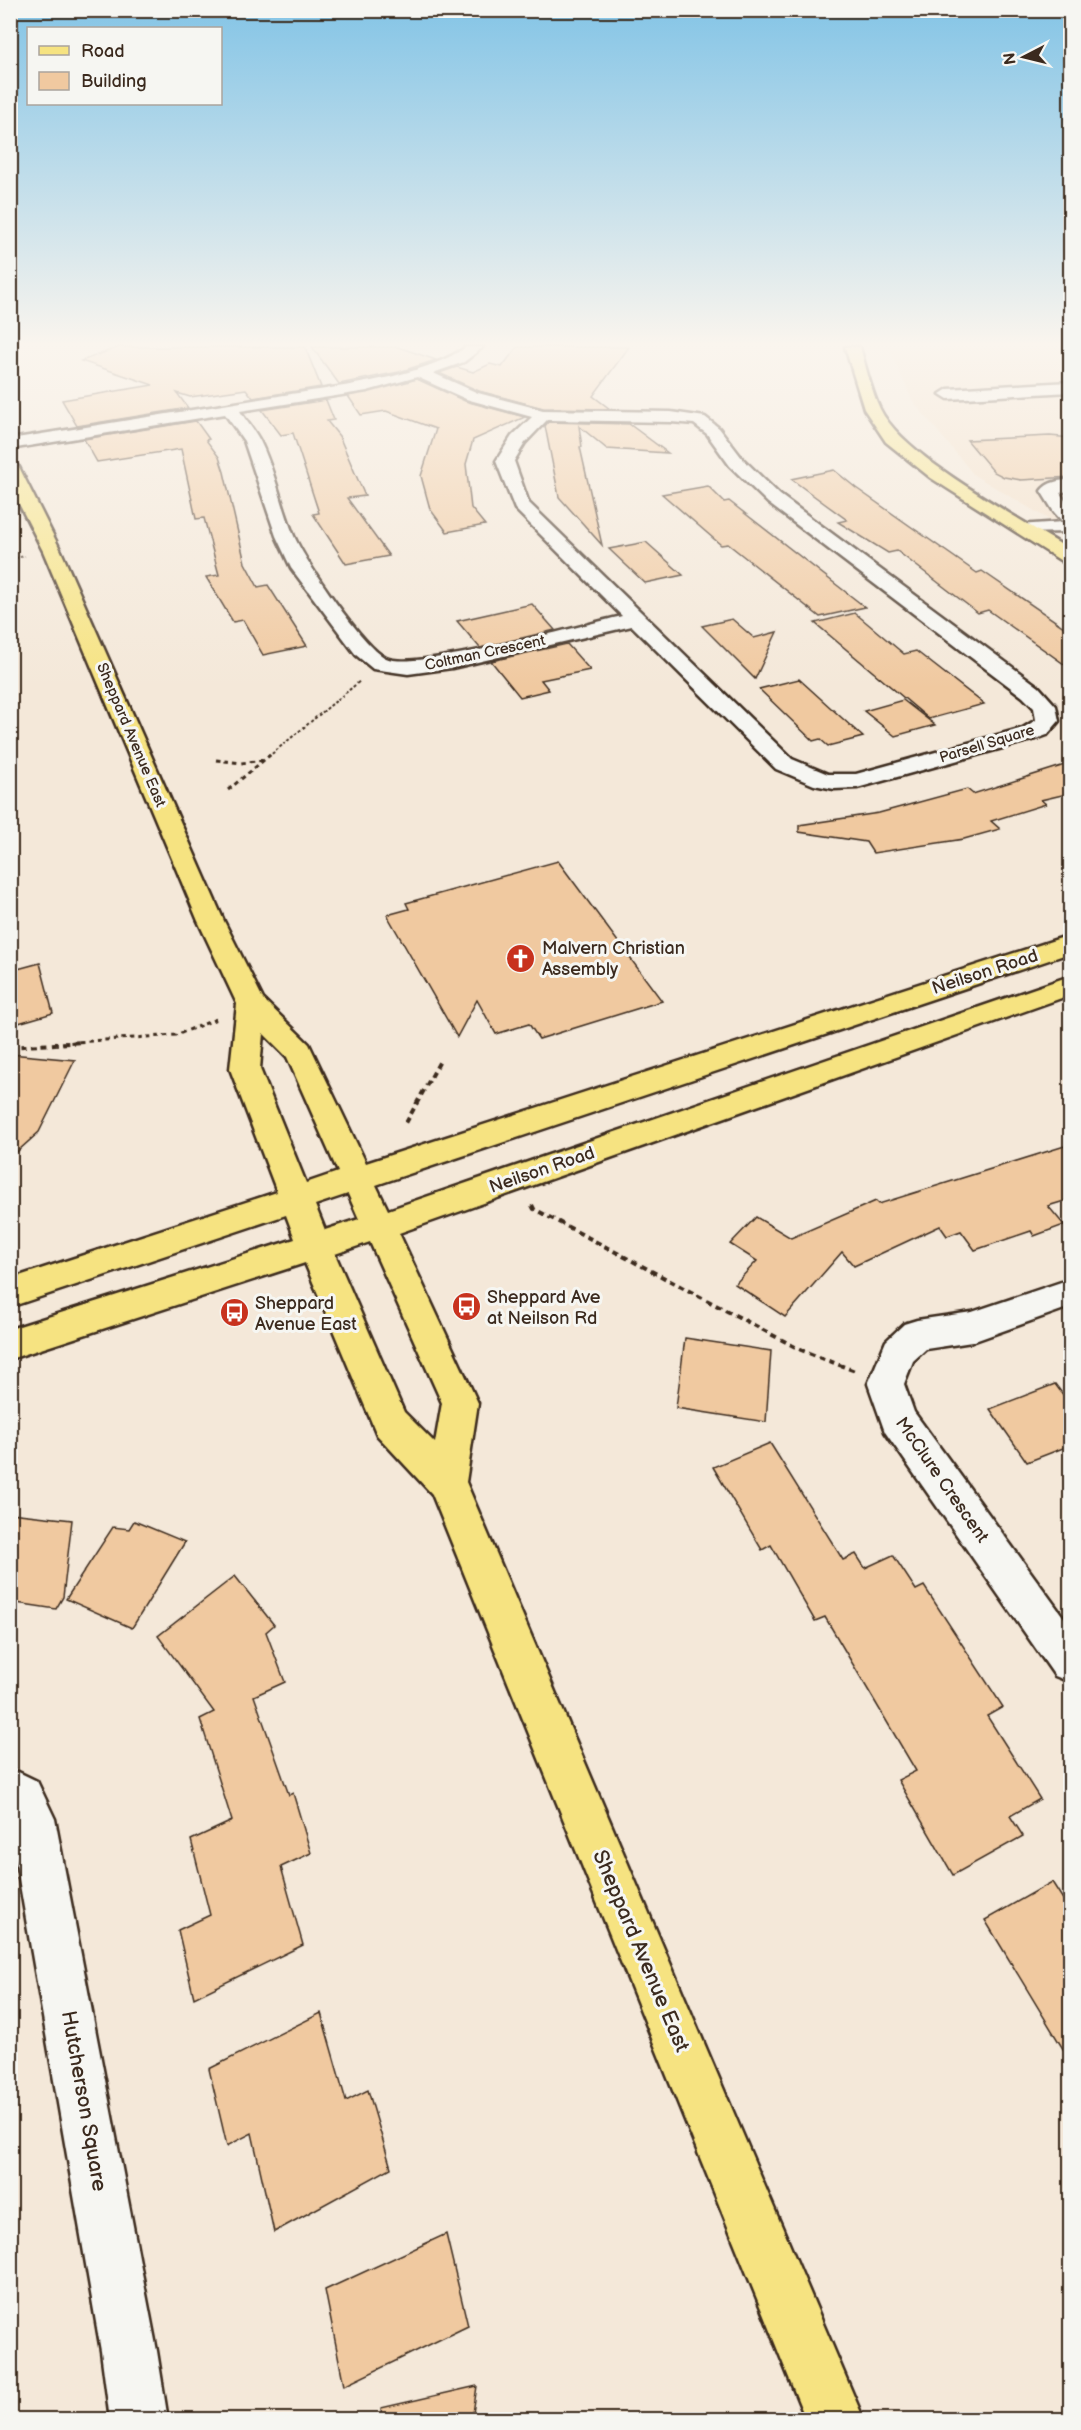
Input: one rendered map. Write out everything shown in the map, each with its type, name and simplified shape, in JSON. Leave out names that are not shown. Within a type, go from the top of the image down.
[{"type":"main road","points":[[920,460],[937,474],[1071,558]]},
{"type":"main road","name":"Sheppard Avenue East","points":[[10,467],[52,551],[211,921],[251,1004],[299,1051],[460,1403],[447,1482]]},
{"type":"main road","name":"Neilson Road","points":[[10,1293],[1071,944]]},
{"type":"main road","name":"Neilson Road","points":[[10,1344],[379,1227],[1071,985]]},
{"type":"main road","name":"Sheppard Avenue East","points":[[251,1004],[245,1069],[315,1247],[390,1423],[447,1482],[835,2420]]},
{"type":"main road","points":[[788,1037],[818,1074]]},
{"type":"street","name":"Coltman Crescent","points":[[259,460],[285,536],[301,568],[363,651],[381,664],[408,668],[452,662],[636,619]]},
{"type":"street","name":"Parsell Square","points":[[505,460],[521,505],[784,764],[822,780],[846,782],[871,779],[1031,733],[1039,730],[1048,721],[1045,706],[1031,692],[774,499],[735,460]]},
{"type":"street","points":[[1067,511],[1050,491],[1063,485],[1071,485]]},
{"type":"street","points":[[1025,529],[1071,527]]},
{"type":"street","points":[[886,1384],[899,1352],[917,1335],[972,1327],[1071,1293]]},
{"type":"street","name":"McClure Crescent","points":[[886,1384],[898,1420],[1071,1661]]},
{"type":"street","name":"Hutcherson Square","points":[[10,1790],[21,1797],[32,1819],[129,2351],[139,2420]]},
{"type":"path","points":[[228,790],[368,675]]},
{"type":"path","points":[[216,760],[241,763],[265,760]]},
{"type":"path","points":[[10,1047],[176,1035],[251,1004]]},
{"type":"path","points":[[406,1123],[441,1059]]},
{"type":"path","points":[[516,1178],[534,1209],[801,1350],[886,1384]]},
{"type":"shaded area","points":[[962,460],[1070,460],[1070,532],[974,475]]},
{"type":"building","points":[[183,460],[220,460],[245,563],[258,587],[268,585],[307,646],[263,655],[243,620],[233,622],[206,577],[219,575],[204,518],[196,519]]},
{"type":"building","points":[[302,460],[350,460],[365,496],[347,498],[389,556],[346,564],[313,514],[319,513]]},
{"type":"building","points":[[426,460],[467,460],[471,508],[485,525],[447,532],[430,509],[421,476]]},
{"type":"building","points":[[552,460],[583,460],[602,545],[559,497]]},
{"type":"building","points":[[984,460],[1071,460],[1071,477],[1021,480],[1004,477],[994,472]]},
{"type":"building","points":[[834,470],[977,573],[982,571],[1071,632],[1071,669],[988,610],[978,613],[897,551],[888,553],[838,522],[847,520],[791,479]]},
{"type":"building","points":[[708,486],[724,502],[729,501],[865,607],[820,617],[728,544],[721,545],[662,494]]},
{"type":"building","points":[[646,542],[683,575],[645,583],[609,549]]},
{"type":"building","points":[[532,604],[555,630],[480,648],[457,621]]},
{"type":"building","points":[[855,613],[904,654],[916,651],[984,704],[929,719],[815,623]]},
{"type":"building","points":[[732,619],[754,638],[777,632],[755,679],[702,626]]},
{"type":"building","points":[[567,644],[590,670],[541,680],[549,690],[520,697],[491,661]]},
{"type":"building","points":[[799,679],[863,737],[828,746],[820,739],[813,741],[759,689]]},
{"type":"building","points":[[903,700],[935,725],[895,736],[864,711]]},
{"type":"building","points":[[1071,763],[1071,793],[1041,800],[1046,804],[991,821],[1000,829],[964,839],[873,853],[866,842],[799,832],[799,825],[879,813],[967,789],[973,794]]},
{"type":"building","name":"Malvern Christian Assembly","points":[[558,861],[662,1001],[539,1039],[529,1024],[496,1034],[477,1000],[457,1037],[387,915],[409,909],[406,903]]},
{"type":"building","points":[[40,963],[53,1013],[15,1024],[10,1009],[10,971]]},
{"type":"building","points":[[10,1054],[75,1060],[39,1132],[10,1158]]},
{"type":"building","points":[[1071,1144],[1071,1199],[1048,1206],[1064,1225],[1034,1236],[1031,1231],[975,1250],[961,1231],[947,1236],[940,1226],[854,1266],[842,1252],[785,1317],[735,1284],[757,1261],[730,1244],[756,1217],[791,1238],[876,1201],[879,1204]]},
{"type":"building","points":[[685,1338],[771,1351],[766,1422],[676,1408]]},
{"type":"building","points":[[1055,1384],[1071,1405],[1071,1445],[1027,1462],[990,1409]]},
{"type":"building","points":[[770,1443],[843,1560],[856,1554],[865,1568],[893,1555],[916,1590],[924,1586],[1003,1707],[987,1716],[1040,1799],[1010,1816],[1023,1836],[953,1875],[898,1780],[916,1771],[825,1617],[815,1621],[771,1545],[762,1550],[713,1467]]},
{"type":"building","points":[[10,1513],[72,1520],[63,1597],[56,1609],[10,1602]]},
{"type":"building","points":[[134,1521],[185,1542],[132,1628],[66,1599],[113,1527],[129,1529]]},
{"type":"building","points":[[235,1576],[274,1625],[266,1632],[285,1682],[254,1696],[289,1795],[293,1793],[311,1853],[281,1867],[303,1945],[194,1998],[178,1930],[210,1915],[191,1840],[232,1821],[200,1719],[214,1712],[158,1636]]},
{"type":"building","points":[[1052,1882],[1071,1912],[1071,2062],[985,1920]]},
{"type":"building","points":[[321,2013],[346,2101],[368,2090],[391,2168],[274,2232],[252,2133],[227,2146],[209,2069]]},
{"type":"building","points":[[446,2234],[468,2326],[344,2386],[325,2290]]},
{"type":"building","points":[[477,2386],[472,2420],[382,2420],[381,2408]]},
{"type":"place","name":"Malvern Christian Assembly","points":[[521,958]]},
{"type":"place","name":"Sheppard Ave at Neilson Rd","points":[[466,1307]]},
{"type":"place","name":"Sheppard Avenue East","points":[[234,1313]]}]
